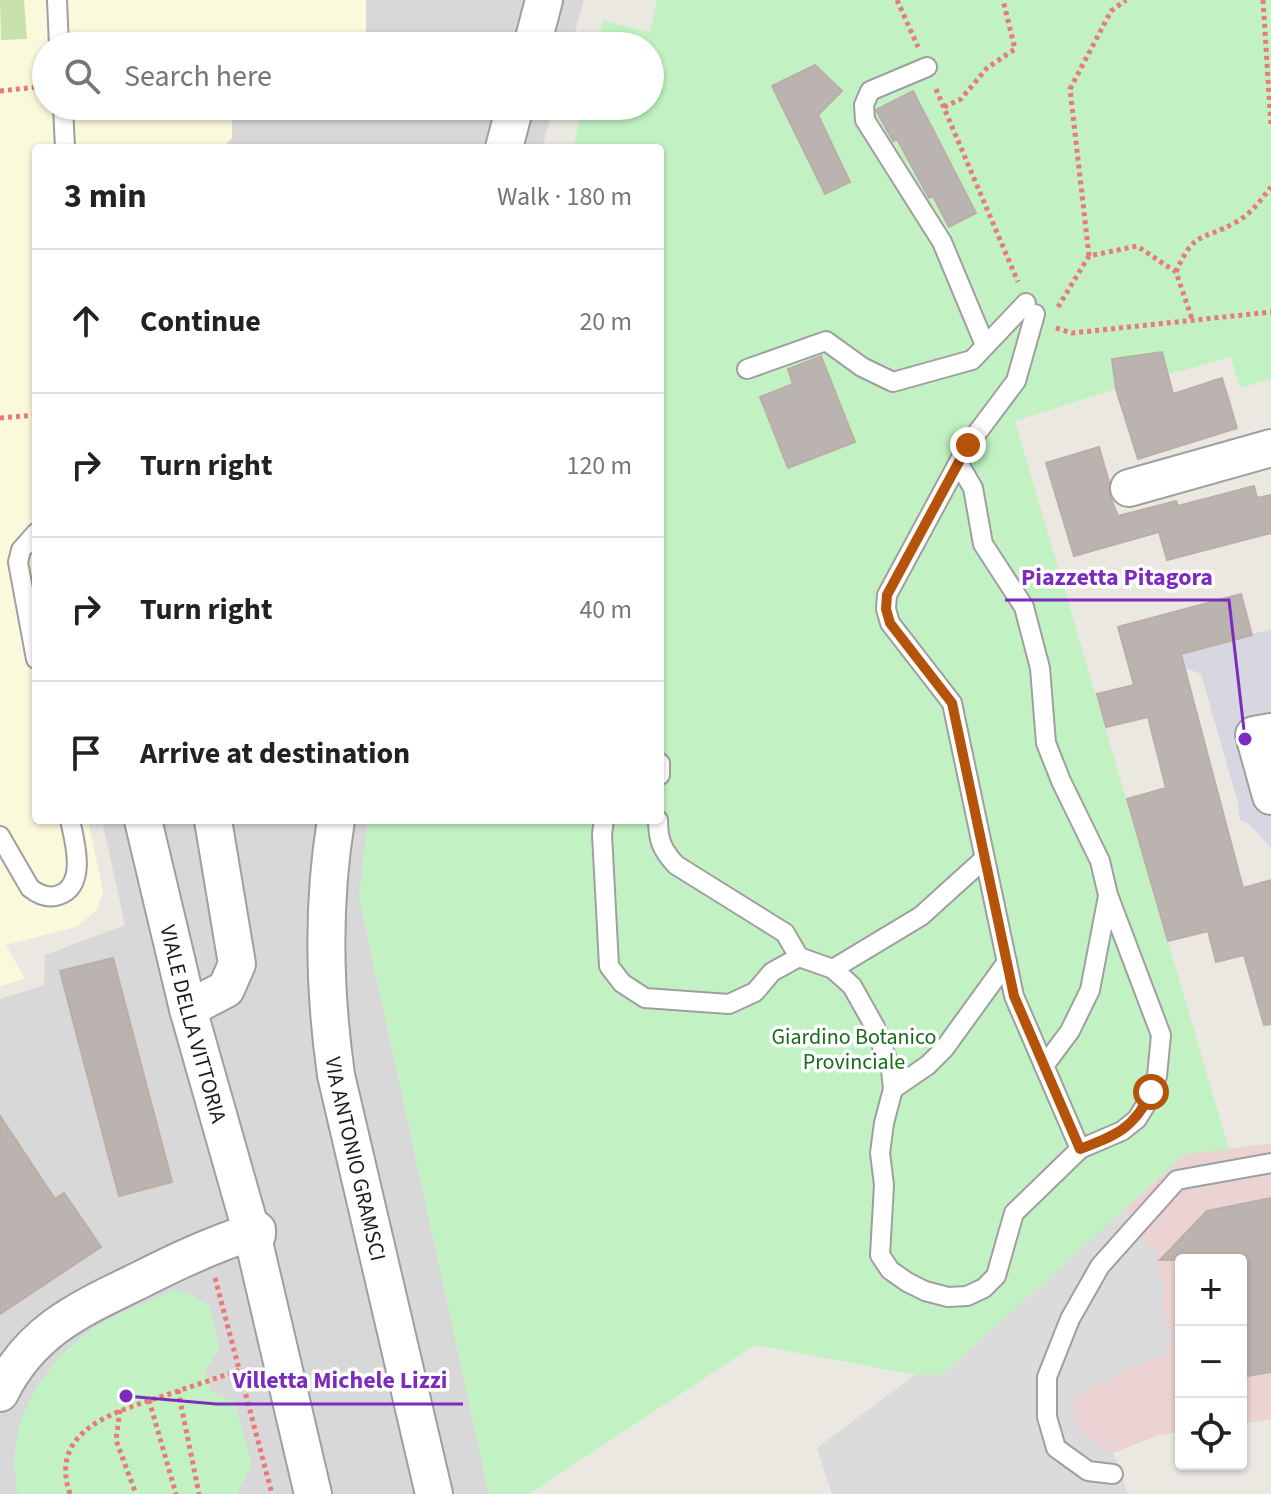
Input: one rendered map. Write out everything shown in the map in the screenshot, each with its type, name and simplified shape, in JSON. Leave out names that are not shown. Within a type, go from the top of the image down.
[{"type":"street","points":[[536,32],[544,0]]},
{"type":"street","points":[[505,144],[511,120]]},
{"type":"street","points":[[1129,488],[1271,448]]},
{"type":"street","points":[[1271,732],[1254,735],[1271,796]]},
{"type":"street","name":"VIALE DELLA VITTORIA","points":[[144,824],[188,1009],[250,1233],[313,1494]]},
{"type":"street","points":[[188,1009],[226,989],[237,964],[214,824]]},
{"type":"street","name":"VIA ANTONIO GRAMSCI","points":[[334,824],[324,951],[336,1075],[434,1494]]},
{"type":"street","points":[[0,1393],[25,1355],[60,1321],[207,1247],[250,1233]]},
{"type":"lane","points":[[57,0],[58,32]]},
{"type":"lane","points":[[927,67],[870,91],[864,105],[865,120],[942,242],[985,345]]},
{"type":"lane","points":[[64,120],[65,144]]},
{"type":"lane","points":[[747,369],[826,341],[862,367],[893,382],[972,360],[985,345],[1036,314]]},
{"type":"lane","points":[[1036,314],[1016,381],[968,445],[887,595],[886,609],[890,623],[952,703],[1014,996],[1080,1149]]},
{"type":"lane","points":[[658,824],[658,840],[676,865],[785,933],[799,957],[833,969],[852,986],[875,1027],[891,1070],[893,1089],[880,1153],[884,1185],[880,1255],[890,1270],[925,1291],[948,1297],[967,1296],[984,1288],[996,1276],[1014,1213],[1080,1149],[1122,1131],[1137,1119],[1151,1092],[1160,1059],[1161,1035],[1108,895],[1100,861],[1046,743],[1040,668],[1024,607],[983,544],[973,488],[959,464]]},
{"type":"lane","points":[[32,538],[21,550],[18,562],[32,637]]},
{"type":"lane","points":[[0,836],[30,888],[37,894],[55,896],[70,887],[75,879],[71,824]]},
{"type":"lane","points":[[603,824],[609,966],[632,992],[645,998],[729,1004],[755,992],[772,972],[799,957]]},
{"type":"lane","points":[[833,969],[921,916],[984,859]]},
{"type":"lane","points":[[1044,1066],[1070,1031],[1090,990],[1108,895]]},
{"type":"lane","points":[[893,1089],[928,1065],[944,1049],[1007,962]]},
{"type":"lane","points":[[1113,1474],[1088,1471],[1056,1448],[1047,1417],[1047,1377],[1070,1319],[1100,1266],[1177,1180],[1271,1163]]},
{"type":"path","points":[[897,0],[1036,314],[1072,333],[1271,312]]},
{"type":"path","points":[[944,107],[961,99],[987,68],[1015,49],[1003,0]]},
{"type":"path","points":[[1089,256],[1070,89],[1111,11],[1126,0]]},
{"type":"path","points":[[1263,0],[1271,126]]},
{"type":"path","points":[[0,91],[32,88]]},
{"type":"path","points":[[1176,272],[1186,249],[1201,237],[1236,222],[1255,208],[1271,187]]},
{"type":"path","points":[[1036,314],[1089,256],[1137,246],[1176,272],[1192,319]]},
{"type":"path","points":[[0,418],[32,415]]},
{"type":"path","points":[[207,1247],[270,1493]]},
{"type":"path","points":[[70,1494],[67,1462],[76,1440],[94,1422],[121,1409],[240,1370]]},
{"type":"path","points":[[178,1390],[199,1494]]},
{"type":"path","points":[[149,1400],[176,1494]]},
{"type":"path","points":[[121,1409],[116,1440],[136,1494]]},
{"type":"shaded area","points":[[0,0],[366,0],[366,32],[32,32],[32,120],[232,120],[232,138],[226,144],[32,144],[32,824],[89,824],[103,892],[97,910],[76,927],[6,945],[25,979],[0,986]]},
{"type":"shaded area","points":[[366,0],[584,0],[575,32],[366,32]]},
{"type":"shaded area","points":[[93,120],[550,120],[543,144],[96,144]]},
{"type":"shaded area","points":[[1271,629],[1271,848],[1248,823],[1240,820],[1238,803],[1201,674],[1183,667],[1177,655]]},
{"type":"shaded area","points":[[103,824],[368,824],[359,897],[489,1494],[0,1494],[0,999],[44,985],[45,955],[125,925]]},
{"type":"shaded area","points":[[1271,1144],[1271,1419],[1247,1423],[1247,1254],[1175,1254],[1175,1433],[1159,1435],[1113,1453],[1128,1494],[832,1494],[817,1448],[915,1375],[942,1375],[1186,1153]]},
{"type":"shaded area","points":[[1125,1209],[1154,1251],[1165,1293],[1161,1299],[1172,1341],[1167,1343],[1169,1352],[1080,1392],[1074,1399],[1072,1413],[1083,1434],[1112,1453],[1128,1494],[832,1494],[817,1448],[915,1375],[942,1375]]},
{"type":"green space","points":[[0,0],[24,0],[27,39],[1,40]]},
{"type":"green space","name":"Giardino Botanico Provinciale","points":[[657,0],[1271,0],[1271,379],[1240,388],[1231,357],[1015,421],[1229,1149],[1185,1154],[942,1375],[915,1375],[755,1345],[529,1494],[489,1494],[359,897],[368,824],[664,824],[664,144],[574,144],[580,120],[664,120],[664,32],[650,32]]},
{"type":"green space","name":"Giardino Botanico Provinciale","points":[[603,20],[650,32],[600,32]]},
{"type":"green space","points":[[174,1290],[190,1294],[209,1306],[220,1347],[205,1371],[210,1390],[235,1403],[252,1465],[236,1494],[19,1494],[15,1467],[16,1441],[33,1393],[48,1371],[65,1352],[107,1320]]},
{"type":"building","points":[[815,65],[842,91],[818,115],[850,182],[825,194],[772,86]]},
{"type":"building","points":[[913,91],[976,213],[949,227],[933,196],[929,198],[897,139],[893,141],[876,110]]},
{"type":"building","points":[[1162,352],[1173,394],[1222,378],[1237,428],[1138,459],[1116,389],[1112,359]]},
{"type":"building","points":[[821,356],[855,442],[788,468],[760,397],[793,384],[788,369]]},
{"type":"building","points":[[1099,447],[1109,482],[1109,494],[1118,516],[1176,501],[1178,506],[1254,486],[1257,498],[1271,495],[1271,533],[1167,560],[1159,532],[1074,556],[1046,463]]},
{"type":"building","points":[[1241,594],[1252,635],[1181,654],[1243,888],[1271,880],[1271,1024],[1264,1025],[1244,955],[1216,962],[1208,931],[1168,941],[1127,799],[1166,788],[1148,717],[1106,727],[1097,694],[1134,685],[1118,627]]},
{"type":"building","points":[[113,958],[172,1182],[119,1196],[60,971]]},
{"type":"building","points":[[0,1116],[55,1199],[64,1193],[101,1247],[0,1314]]},
{"type":"building","points":[[1271,1198],[1271,1372],[1247,1376],[1247,1254],[1175,1254],[1175,1260],[1160,1260],[1207,1211]]},
{"type":"place","name":"Piazzetta Pitagora","points":[[1245,739]]},
{"type":"place","name":"Villetta Michele Lizzi","points":[[126,1396]]},
{"type":"route","points":[[968,445],[887,595],[886,609],[890,623],[952,703],[1014,996],[1080,1149],[1122,1131],[1137,1119],[1151,1092]]}]
